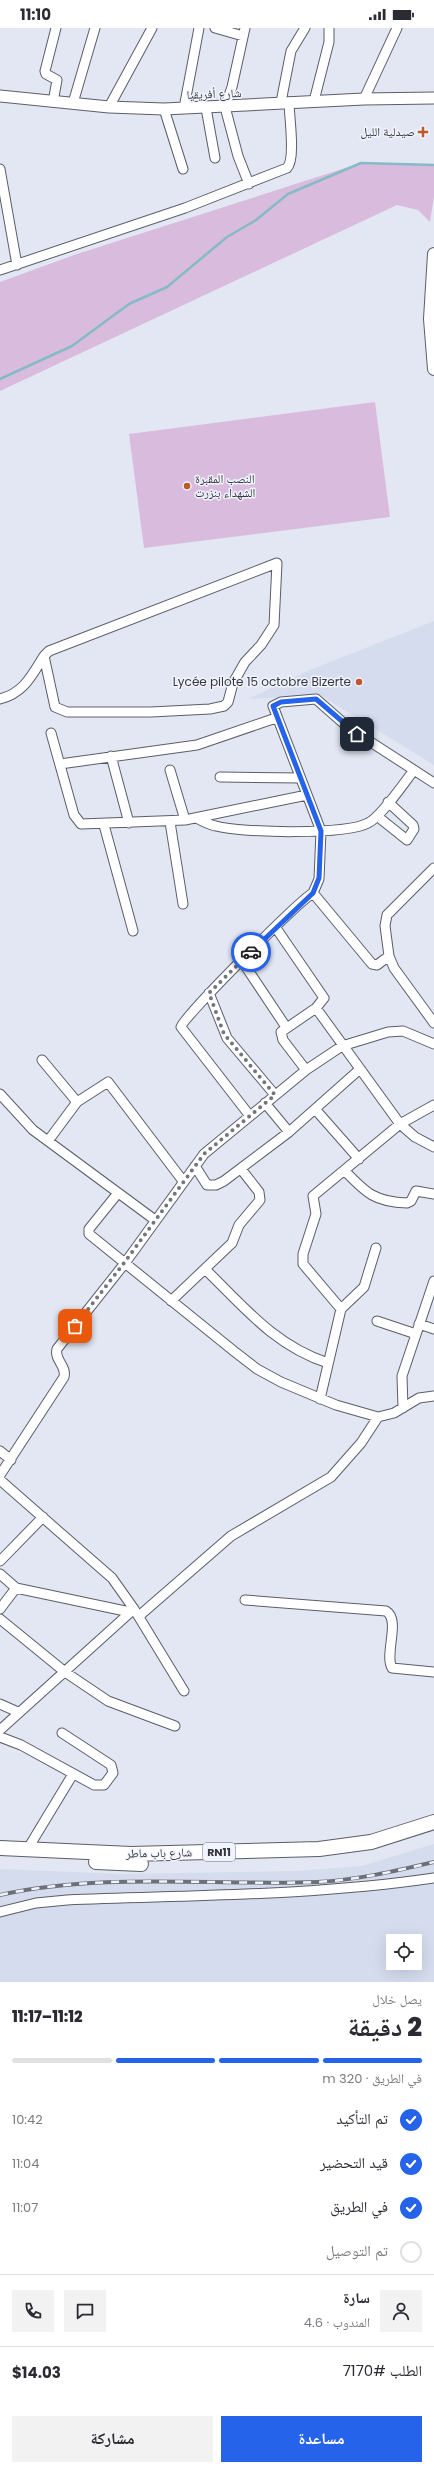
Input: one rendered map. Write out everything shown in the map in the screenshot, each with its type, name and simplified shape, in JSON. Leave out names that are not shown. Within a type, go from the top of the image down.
[{"type":"main road","points":[[434,254],[430,319],[434,369]]},
{"type":"main road","name":"شارع باب ماطر","points":[[0,1848],[146,1854],[325,1849],[371,1842],[434,1822]]},
{"type":"main road","name":"شارع باب ماطر","points":[[0,1857],[131,1864],[326,1858],[374,1851],[434,1832]]},
{"type":"street","points":[[52,102],[57,80],[46,74],[45,71],[56,28]]},
{"type":"street","points":[[73,103],[95,28]]},
{"type":"street","points":[[109,107],[152,28]]},
{"type":"street","points":[[184,108],[199,28]]},
{"type":"street","points":[[215,28],[244,32],[232,86],[225,107],[238,156],[249,184]]},
{"type":"street","points":[[0,270],[184,208],[287,168],[291,164],[285,102],[291,51],[305,28]]},
{"type":"street","points":[[314,101],[330,37],[329,28]]},
{"type":"street","points":[[364,99],[397,28]]},
{"type":"street","name":"شارع أفريقيا","points":[[0,96],[109,107],[164,109],[364,99],[432,99]]},
{"type":"street","points":[[206,108],[215,158]]},
{"type":"street","points":[[164,109],[183,169]]},
{"type":"street","points":[[0,169],[4,217],[18,264]]},
{"type":"street","points":[[0,699],[12,696],[24,686],[44,656],[67,643],[111,628],[277,563],[274,625],[261,645],[245,662],[233,683],[228,702],[222,707],[151,712],[62,711],[54,703],[44,656]]},
{"type":"street","points":[[250,1116],[182,1030],[181,1024],[209,993],[313,893],[319,878],[321,831],[273,710],[275,703],[316,699],[349,728],[434,783]]},
{"type":"street","points":[[60,764],[197,745],[276,718]]},
{"type":"street","points":[[51,733],[76,821],[88,826],[185,820],[307,795]]},
{"type":"street","points":[[111,756],[129,823]]},
{"type":"street","points":[[170,770],[185,820]]},
{"type":"street","points":[[196,818],[227,828],[288,832],[321,831],[361,826],[369,823],[377,816],[414,770]]},
{"type":"street","points":[[220,777],[300,778]]},
{"type":"street","points":[[377,816],[407,840],[414,829],[413,825],[388,802]]},
{"type":"street","points":[[170,822],[183,904]]},
{"type":"street","points":[[104,825],[133,931]]},
{"type":"street","points":[[434,868],[388,915],[385,926],[389,956],[400,979],[434,1022]]},
{"type":"street","points":[[313,893],[372,964],[377,965],[389,956]]},
{"type":"street","points":[[276,928],[323,995],[323,1002],[286,1027],[281,1036],[306,1070]]},
{"type":"street","points":[[242,961],[286,1027]]},
{"type":"street","points":[[209,993],[224,1034],[275,1095]]},
{"type":"street","points":[[316,1008],[342,1046],[400,1124],[415,1137],[434,1147]]},
{"type":"street","points":[[0,1475],[64,1377],[63,1368],[56,1357],[57,1349],[124,1263],[204,1154],[306,1070],[342,1046],[396,1031],[410,1034],[434,1044]]},
{"type":"street","points":[[42,1060],[77,1102]]},
{"type":"street","points":[[195,1166],[204,1182],[211,1186],[224,1181],[289,1132],[360,1069]]},
{"type":"street","points":[[48,1141],[77,1102],[102,1084],[110,1084],[183,1182]]},
{"type":"street","points":[[0,1094],[30,1127],[155,1220]]},
{"type":"street","points":[[265,1103],[289,1132]]},
{"type":"street","points":[[341,1309],[310,1274],[302,1260],[316,1214],[314,1196],[320,1189],[345,1171],[400,1124],[434,1105]]},
{"type":"street","points":[[316,1109],[359,1159]]},
{"type":"street","points":[[171,1301],[232,1244],[239,1224],[260,1200],[259,1192],[241,1169]]},
{"type":"street","points":[[345,1171],[365,1192],[376,1198],[407,1203],[411,1201],[416,1191],[434,1194]]},
{"type":"street","points":[[118,1193],[88,1233],[171,1301],[257,1368],[320,1399],[378,1417],[394,1413],[419,1398],[434,1396]]},
{"type":"street","points":[[320,1399],[341,1309],[364,1287],[376,1248]]},
{"type":"street","points":[[205,1269],[276,1337],[307,1356],[328,1363]]},
{"type":"street","points":[[403,1408],[402,1376],[434,1281]]},
{"type":"street","points":[[377,1321],[416,1334]]},
{"type":"street","points":[[419,1324],[434,1329]]},
{"type":"street","points":[[0,1730],[18,1712],[134,1613],[231,1536],[331,1477],[361,1443],[378,1417]]},
{"type":"street","points":[[0,1451],[11,1460]]},
{"type":"street","points":[[0,1480],[103,1568],[184,1691]]},
{"type":"street","points":[[0,1560],[43,1517]]},
{"type":"street","points":[[0,1574],[16,1588],[134,1613]]},
{"type":"street","points":[[0,1609],[16,1588]]},
{"type":"street","points":[[245,1600],[386,1611],[392,1620],[390,1660],[392,1668],[434,1672]]},
{"type":"street","points":[[0,1619],[65,1672],[115,1705],[175,1726]]},
{"type":"street","points":[[0,1704],[18,1712]]},
{"type":"street","points":[[0,1737],[21,1745],[100,1787],[107,1782],[113,1770],[109,1764],[62,1732]]},
{"type":"street","points":[[27,1850],[74,1774]]},
{"type":"street","points":[[0,1912],[36,1903],[59,1900],[298,1893],[371,1887],[434,1878]]},
{"type":"shaded area","points":[[361,163],[434,165],[434,196],[430,222],[418,210],[397,205],[0,391],[0,282],[74,255]]},
{"type":"shaded area","points":[[375,402],[390,517],[144,548],[129,434]]},
{"type":"shaded area","name":"Lycée pilote 15 octobre Bizerte","points":[[434,621],[434,765],[320,695],[248,699],[310,670]]},
{"type":"shaded area","points":[[434,1844],[434,1982],[0,1982],[0,1869],[122,1874],[297,1871],[362,1866]]},
{"type":"waterway","points":[[0,379],[72,346],[129,304],[167,287],[227,237],[256,220],[288,194],[361,163],[434,165]]},
{"type":"railway","points":[[0,1895],[39,1888],[118,1882],[158,1881],[277,1883],[332,1881],[376,1875],[434,1862]]},
{"type":"way so far","points":[[75,1326],[124,1263],[204,1154],[275,1095],[224,1034],[209,993],[251,952]]},
{"type":"place","name":"صيدلية الليل","points":[[423,132]]},
{"type":"place","name":"النصب المقبرة الشهداء بنزرت","points":[[187,486]]},
{"type":"place","name":"Lycée pilote 15 octobre Bizerte","points":[[359,682]]},
{"type":"route","points":[[251,952],[313,893],[319,878],[321,831],[273,710],[273,706],[275,703],[281,702],[316,699],[357,734]]}]
